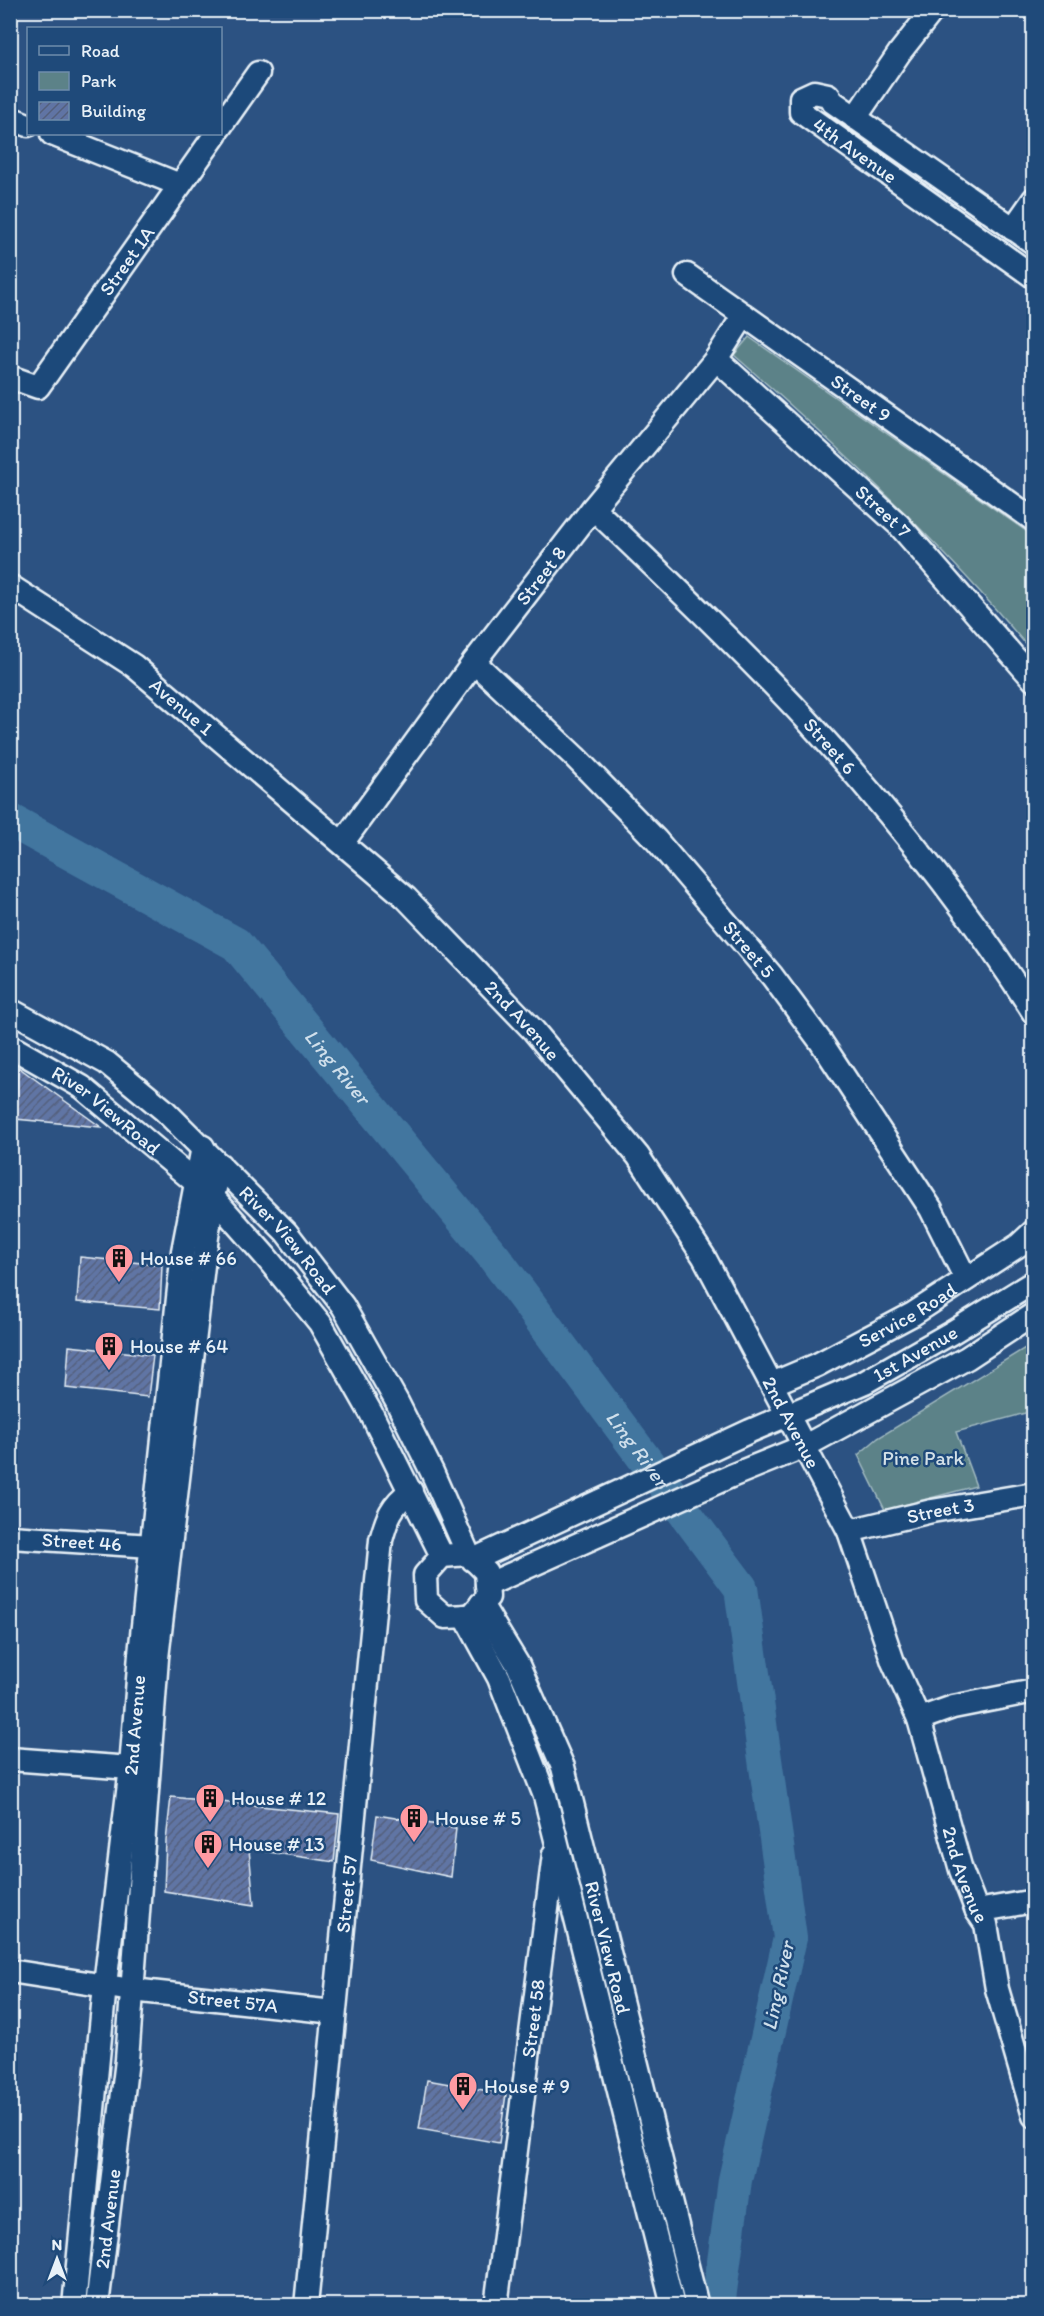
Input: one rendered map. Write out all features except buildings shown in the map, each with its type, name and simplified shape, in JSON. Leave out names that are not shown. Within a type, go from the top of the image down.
[{"type":"street","points":[[855,118],[900,52],[933,10]]},
{"type":"street","points":[[222,124],[258,73]]},
{"type":"street","name":"4th Avenue","points":[[1034,243],[855,118],[833,102],[828,95],[814,92],[801,98],[801,112],[1034,277]]},
{"type":"street","points":[[10,118],[27,125]]},
{"type":"street","points":[[55,135],[180,185]]},
{"type":"street","name":"Street 1A","points":[[10,377],[38,387],[215,135]]},
{"type":"street","points":[[1013,229],[1034,199]]},
{"type":"street","name":"Street 9","points":[[687,275],[1034,520]]},
{"type":"street","name":"Street 8","points":[[342,842],[474,662],[593,508],[716,359],[744,315]]},
{"type":"street","name":"Street 7","points":[[716,359],[899,525],[1034,680]]},
{"type":"street","name":"Street 6","points":[[593,508],[804,717],[868,789],[935,873],[1034,1013]]},
{"type":"street","name":"Avenue 1","points":[[10,586],[134,666],[342,842]]},
{"type":"street","name":"Street 5","points":[[474,662],[575,756],[656,840],[772,976],[821,1042],[931,1209],[966,1280]]},
{"type":"street","name":"2nd Avenue","points":[[342,842],[406,898],[534,1031],[638,1156],[704,1257],[849,1531],[893,1662],[919,1719],[961,1870],[977,1911],[986,1924],[998,1989],[1023,2037],[1034,2116]]},
{"type":"street","name":"River View Road","points":[[10,1010],[107,1063],[164,1110],[286,1232],[343,1306],[478,1555]]},
{"type":"street","name":"River ViewRoad","points":[[10,1046],[82,1088],[194,1182]]},
{"type":"street","name":"2nd Avenue","points":[[97,2306],[127,2060],[152,1546],[183,1251],[194,1182],[203,1147]]},
{"type":"street","name":"2nd Avenue","points":[[74,2306],[105,1985],[157,1658],[213,1197],[220,1165]]},
{"type":"street","name":"River View Road","points":[[194,1182],[213,1197],[320,1323],[371,1413],[442,1556]]},
{"type":"street","name":"Service Road","points":[[772,1384],[817,1365],[913,1314],[1019,1245],[1034,1231]]},
{"type":"street","name":"1st Avenue","points":[[478,1555],[865,1382],[1034,1282]]},
{"type":"street","name":"1st Avenue","points":[[485,1595],[731,1476],[805,1446],[967,1358],[1034,1314]]},
{"type":"street","name":"Street 57","points":[[306,2306],[369,1683],[381,1540],[387,1519],[398,1500],[411,1491]]},
{"type":"street","name":"Street 3","points":[[849,1531],[932,1511],[1034,1494]]},
{"type":"street","name":"Street 46","points":[[10,1537],[152,1546]]},
{"type":"street","points":[[478,1555],[486,1572],[485,1595],[445,1617],[426,1600],[425,1575],[442,1556],[478,1555]]},
{"type":"street","name":"River View Road","points":[[485,1595],[499,1678],[545,1796],[673,2306]]},
{"type":"street","name":"River View Road","points":[[485,1595],[562,1767],[697,2306]]},
{"type":"street","points":[[919,1719],[953,1707],[1034,1691]]},
{"type":"street","points":[[10,1759],[140,1768]]},
{"type":"street","name":"Street 58","points":[[496,2306],[556,1840]]},
{"type":"street","points":[[977,1911],[1034,1901]]},
{"type":"street","name":"Street 57A","points":[[10,1971],[132,1990],[334,2012]]},
{"type":"green space","points":[[749,337],[1033,536],[1033,653],[927,535],[813,425],[734,355]]},
{"type":"green space","name":"Pine Park","points":[[1030,1345],[1033,1411],[956,1432],[976,1486],[885,1510],[858,1455],[878,1438]]},
{"type":"waterway","name":"Ling River","points":[[10,820],[236,944],[494,1257],[741,1588],[790,1938],[735,2180],[718,2306]]},
{"type":"place","name":"House # 66","points":[[119,1284]]},
{"type":"place","name":"House # 64","points":[[109,1372]]},
{"type":"place","name":"House # 12","points":[[210,1824]]},
{"type":"place","name":"House # 5","points":[[414,1844]]},
{"type":"place","name":"House # 13","points":[[208,1870]]},
{"type":"place","name":"House # 9","points":[[463,2112]]}]
